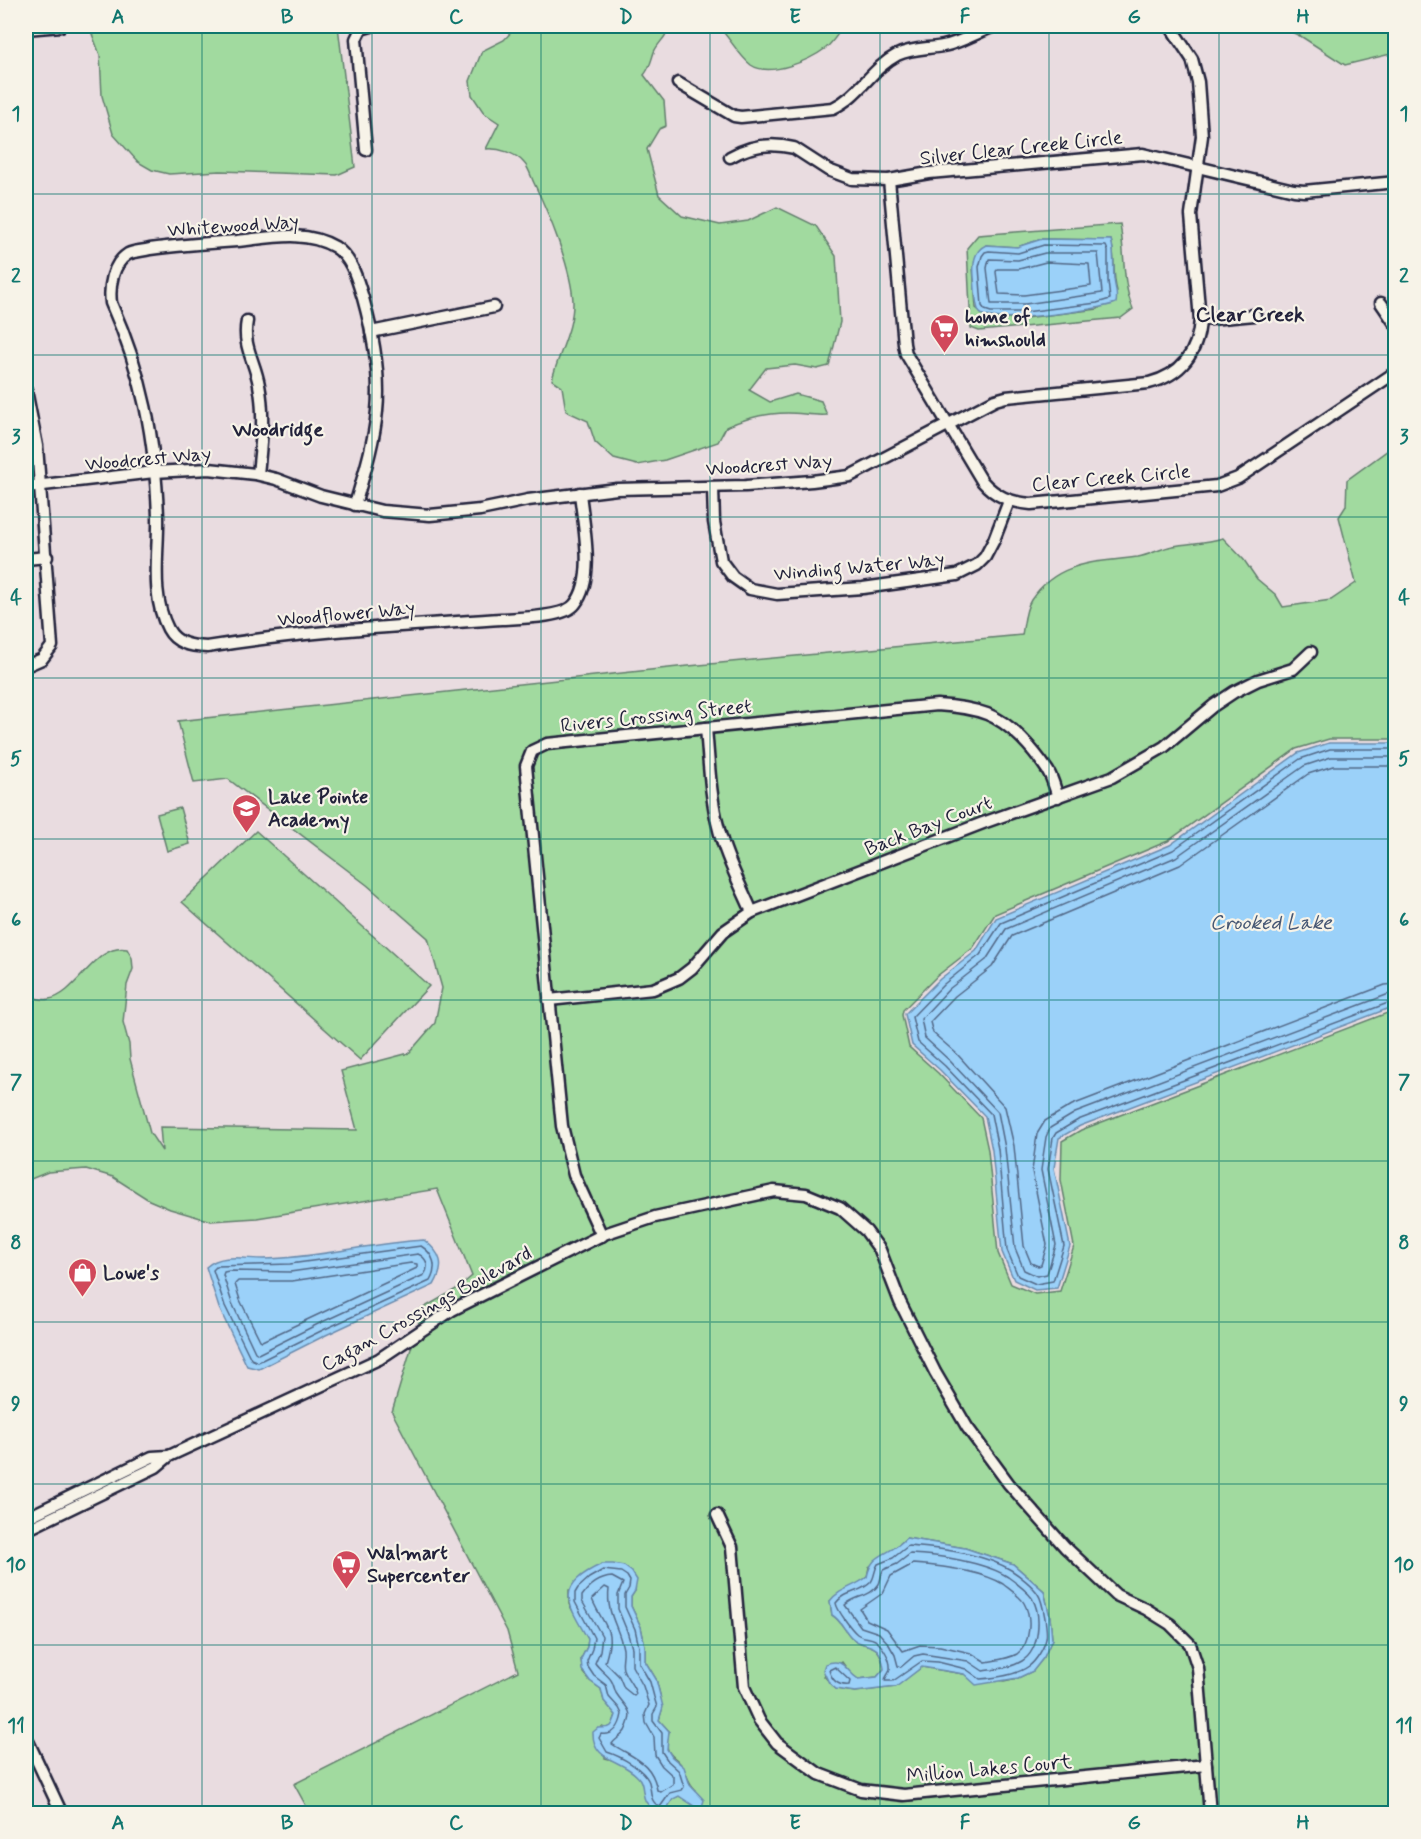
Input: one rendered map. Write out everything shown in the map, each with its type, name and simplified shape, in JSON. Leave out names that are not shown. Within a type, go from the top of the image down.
[{"type":"street","points":[[26,29],[61,26]]},
{"type":"street","points":[[366,150],[356,39],[361,29],[371,26]]},
{"type":"street","points":[[678,83],[734,116],[833,108],[846,102],[884,65],[898,55],[926,47],[943,46],[995,26]]},
{"type":"street","name":"Woodcrest Way","points":[[26,487],[154,472],[209,469],[258,474],[299,486],[321,496],[392,513],[430,515],[480,510],[528,500],[580,493],[658,487],[812,482],[850,476],[995,400],[1160,380],[1177,370],[1192,353],[1199,334],[1200,320],[1191,216],[1202,124],[1196,70],[1192,59],[1170,26]]},
{"type":"street","name":"Silver Clear Creek Circle","points":[[730,157],[745,148],[756,145],[788,146],[840,176],[852,179],[889,180],[929,173],[1130,154],[1151,155],[1304,191],[1395,182]]},
{"type":"street","name":"Clear Creek Circle","points":[[889,180],[906,354],[982,481],[999,496],[1009,501],[1031,504],[1217,486],[1228,483],[1395,372]]},
{"type":"street","name":"Whitewood Way","points":[[154,472],[152,439],[142,389],[126,338],[111,303],[112,277],[127,255],[174,246],[288,236],[310,238],[335,248],[349,261],[356,274],[371,332],[377,380],[377,413],[356,505]]},
{"type":"street","points":[[1381,303],[1395,325]]},
{"type":"street","points":[[371,332],[494,307]]},
{"type":"street","points":[[1200,320],[1255,315]]},
{"type":"street","points":[[247,321],[246,341],[258,377],[262,409],[263,432],[258,474]]},
{"type":"street","points":[[26,390],[37,446],[52,646],[42,659],[26,666]]},
{"type":"street","name":"Woodflower Way","points":[[154,472],[158,516],[157,582],[161,608],[168,629],[173,636],[193,646],[207,647],[300,633],[518,618],[556,614],[568,610],[577,603],[581,595],[587,571],[580,493]]},
{"type":"street","name":"Winding Water Way","points":[[713,487],[714,522],[721,561],[733,577],[750,589],[777,594],[863,588],[957,575],[977,565],[984,557],[994,540],[1009,501]]},
{"type":"street","points":[[26,559],[47,557]]},
{"type":"street","name":"Back Bay Court","points":[[549,1000],[653,989],[679,978],[692,968],[723,932],[752,912],[909,851],[1112,777],[1164,747],[1213,706],[1258,681],[1293,669],[1311,652]]},
{"type":"street","name":"Rivers Crossing Street","points":[[602,1236],[573,1174],[562,1126],[526,766],[532,751],[547,744],[937,705],[964,707],[989,715],[1009,728],[1026,744],[1049,773],[1058,797]]},
{"type":"street","points":[[706,728],[714,810],[719,832],[752,912]]},
{"type":"street","name":"Cagan Crossings Boulevard","points":[[26,1530],[156,1467],[169,1456],[379,1359],[452,1310],[602,1236],[655,1217],[774,1191],[806,1194],[840,1208],[866,1231],[880,1250],[900,1302],[951,1399],[967,1427],[1009,1484],[1065,1547],[1116,1595],[1146,1609],[1170,1624],[1190,1644],[1198,1668],[1210,1814]]},
{"type":"street","points":[[26,1518],[152,1457],[169,1456]]},
{"type":"street","name":"Million Lakes Court","points":[[717,1515],[732,1547],[744,1688],[759,1720],[777,1743],[819,1774],[861,1790],[904,1795],[1206,1765]]},
{"type":"street","points":[[26,1737],[62,1814]]},
{"type":"green space","points":[[89,26],[338,26],[355,167],[337,175],[220,171],[169,174],[152,170],[138,162],[113,134],[102,96],[100,55]]},
{"type":"green space","points":[[517,26],[668,26],[644,75],[664,101],[666,126],[659,129],[647,149],[659,195],[682,216],[720,225],[748,221],[777,207],[816,226],[836,256],[840,322],[829,366],[817,369],[795,365],[766,368],[749,390],[770,402],[796,394],[821,401],[827,415],[788,413],[756,417],[726,427],[718,442],[665,460],[637,465],[614,459],[595,442],[588,421],[566,411],[562,387],[552,380],[573,311],[571,287],[564,257],[526,165],[517,156],[507,152],[486,149],[499,123],[484,113],[472,95],[470,81],[482,51],[504,40]]},
{"type":"green space","points":[[718,26],[844,26],[829,46],[819,53],[790,66],[768,70],[751,65]]},
{"type":"green space","points":[[1279,26],[1395,26],[1395,53],[1345,65],[1302,37]]},
{"type":"green space","points":[[1120,224],[1125,278],[1133,309],[1121,318],[979,331],[971,328],[967,248],[978,235]],"holes":[[[1042,239],[1111,240],[1117,291],[1098,309],[1025,318],[990,318],[976,308],[973,267],[986,245],[1017,247]]]},
{"type":"green space","points":[[1395,445],[1395,739],[1329,739],[1296,749],[1168,841],[995,914],[973,948],[937,976],[903,1010],[902,1015],[909,1047],[938,1073],[981,1118],[988,1150],[998,1253],[1011,1284],[1035,1294],[1060,1291],[1074,1246],[1061,1180],[1062,1141],[1081,1130],[1395,1010],[1395,1813],[662,1813],[673,1798],[679,1796],[688,1801],[695,1789],[681,1764],[668,1750],[669,1731],[659,1720],[662,1710],[656,1679],[645,1661],[641,1627],[631,1606],[631,1597],[635,1591],[569,1590],[569,1604],[588,1639],[581,1659],[583,1673],[601,1689],[604,1701],[616,1715],[612,1726],[607,1729],[602,1727],[605,1758],[621,1764],[641,1780],[647,1802],[656,1813],[310,1813],[294,1784],[518,1671],[507,1631],[392,1412],[419,1322],[413,1314],[458,1288],[472,1276],[437,1189],[257,1218],[211,1221],[170,1209],[149,1200],[113,1177],[86,1169],[48,1172],[26,1181],[26,1100],[31,1083],[30,1072],[26,1067],[26,994],[43,999],[59,995],[69,989],[106,953],[116,949],[127,949],[132,958],[133,969],[127,985],[123,1022],[129,1044],[130,1059],[150,1133],[162,1151],[160,1127],[357,1130],[341,1071],[409,1053],[435,1023],[442,988],[428,938],[367,885],[228,779],[194,783],[178,721],[678,667],[1022,635],[1026,612],[1031,600],[1041,587],[1065,571],[1093,563],[1147,555],[1169,547],[1223,538],[1244,560],[1257,579],[1276,595],[1283,607],[1331,600],[1356,583],[1339,517],[1346,506],[1347,480]],"holes":[[[906,1538],[965,1548],[1013,1564],[1044,1591],[1052,1639],[1044,1657],[1033,1671],[1004,1681],[922,1667],[895,1687],[855,1692],[836,1689],[824,1676],[842,1662],[858,1679],[877,1677],[884,1669],[879,1652],[851,1637],[832,1615],[830,1601],[867,1577],[869,1567]]]},
{"type":"green space","points":[[180,808],[190,844],[167,851],[157,814]]},
{"type":"green space","points":[[256,831],[429,986],[360,1060],[182,902]]},
{"type":"water","points":[[1042,239],[1111,240],[1116,303],[1023,317],[988,316],[980,313],[976,302],[974,272],[978,251],[986,245],[1017,247]]},
{"type":"water","name":"Crooked Lake","points":[[1329,743],[1395,743],[1395,1006],[1080,1126],[1059,1138],[1054,1168],[1070,1246],[1057,1288],[1035,1290],[1014,1280],[1002,1252],[992,1150],[985,1116],[912,1045],[905,1014],[940,979],[976,951],[996,918],[1170,845],[1298,753]]},
{"type":"water","points":[[424,1240],[440,1260],[440,1271],[434,1285],[259,1369],[247,1366],[219,1308],[206,1267],[226,1258],[283,1258]]},
{"type":"water","points":[[906,1538],[965,1548],[1013,1564],[1044,1591],[1052,1639],[1044,1657],[1033,1671],[1018,1678],[976,1685],[964,1674],[922,1667],[896,1687],[855,1692],[836,1689],[829,1683],[823,1670],[825,1664],[831,1662],[840,1663],[858,1679],[877,1677],[884,1669],[879,1652],[871,1646],[856,1641],[832,1615],[830,1601],[838,1593],[867,1577],[869,1569],[877,1558]]},
{"type":"water","points":[[602,1564],[624,1566],[637,1580],[631,1597],[631,1606],[641,1627],[645,1661],[656,1679],[663,1707],[659,1720],[669,1731],[667,1749],[672,1757],[684,1767],[690,1785],[704,1800],[702,1807],[697,1808],[679,1796],[673,1799],[664,1813],[656,1813],[646,1802],[639,1779],[630,1770],[602,1754],[594,1742],[593,1732],[598,1728],[610,1727],[616,1715],[604,1701],[601,1689],[590,1681],[582,1670],[581,1659],[588,1639],[575,1615],[569,1596],[577,1580]]},
{"type":"place","name":"home of himshould","points":[[944,354]]},
{"type":"place","name":"Lake Pointe Academy","points":[[247,834]]},
{"type":"place","name":"Lowe's","points":[[82,1298]]},
{"type":"place","name":"Walmart Supercenter","points":[[346,1590]]},
{"type":"district","name":"Clear Creek","points":[[1250,314]]},
{"type":"district","name":"Woodridge","points":[[278,429]]}]
